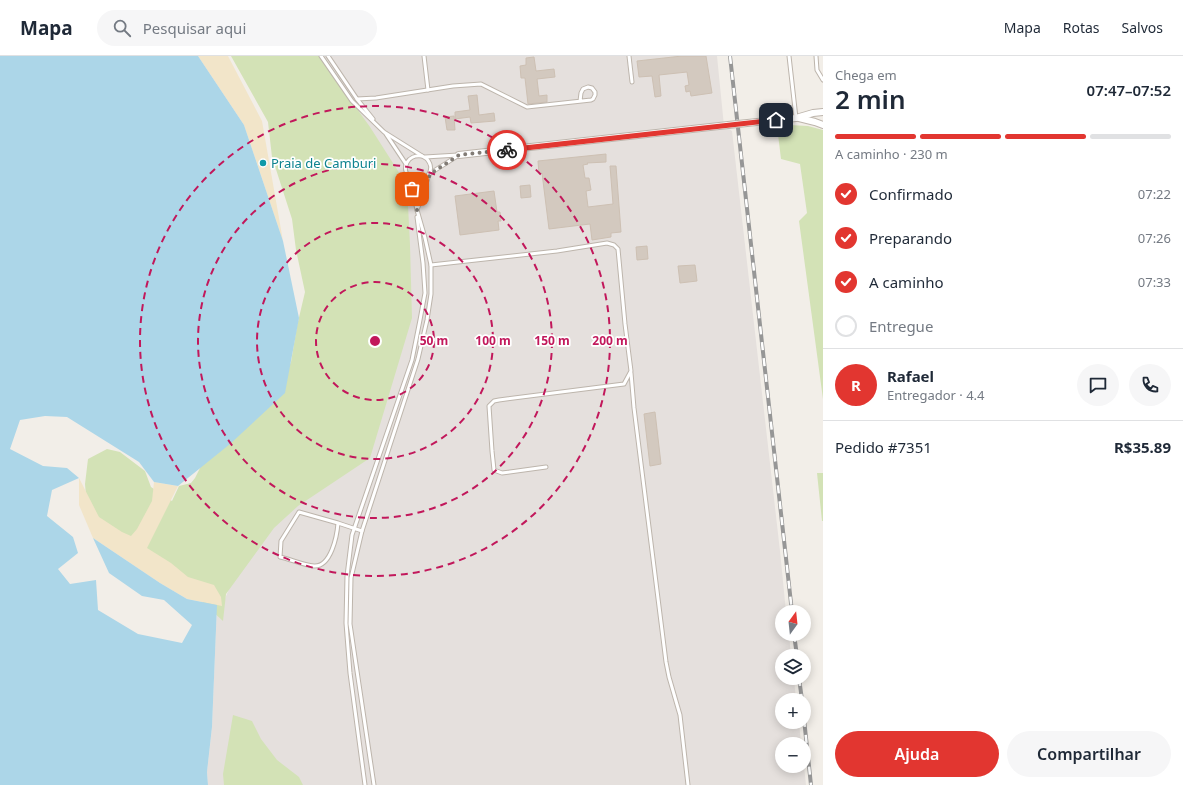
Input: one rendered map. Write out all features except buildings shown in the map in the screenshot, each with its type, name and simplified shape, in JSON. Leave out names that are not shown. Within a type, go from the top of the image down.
[{"type":"street","points":[[459,155],[796,118],[823,112]]},
{"type":"street","points":[[796,118],[823,125]]},
{"type":"lane","points":[[321,56],[352,101],[384,132],[423,156],[431,164],[429,175],[417,210],[425,293],[412,360],[352,535],[347,576],[346,623],[350,673],[365,785]]},
{"type":"lane","points":[[328,56],[357,99],[384,132],[406,164],[406,172],[410,178],[431,265],[431,294],[427,320],[418,358],[362,532],[351,578],[350,624],[374,785]]},
{"type":"lane","points":[[424,56],[428,90]]},
{"type":"lane","points":[[629,56],[632,82]]},
{"type":"lane","points":[[789,56],[796,118]]},
{"type":"lane","points":[[816,56],[817,70],[823,80]]},
{"type":"lane","points":[[357,99],[376,98],[453,86],[482,84],[527,107],[580,101],[593,99],[595,92],[592,88],[588,87],[582,90],[580,101]]},
{"type":"lane","points":[[406,164],[407,161],[414,156],[459,155]]},
{"type":"lane","points":[[410,178],[417,181],[423,180],[459,155]]},
{"type":"lane","points":[[431,265],[557,251],[607,243],[614,245],[618,249],[634,408],[666,662],[680,715],[688,785]]},
{"type":"lane","points":[[546,467],[502,473],[494,470],[489,406],[498,400],[624,384],[631,371]]},
{"type":"lane","points":[[338,523],[337,536],[329,557],[324,562],[315,566],[280,557],[281,541],[299,512],[338,523],[362,532]]},
{"type":"shaded area","points":[[311,56],[717,56],[724,126],[732,131],[780,551],[785,605],[775,605],[775,641],[790,641],[790,649],[775,649],[775,685],[795,685],[795,693],[775,693],[775,729],[800,729],[800,737],[775,737],[775,773],[805,773],[806,785],[208,785],[207,772],[212,727],[217,605],[222,606],[241,560],[304,479]]},
{"type":"green space","points":[[231,56],[319,56],[370,127],[407,185],[412,318],[370,458],[298,506],[274,528],[226,594],[223,621],[189,590],[88,518],[85,484],[88,459],[107,449],[120,452],[145,471],[151,487],[172,501],[179,486],[191,483],[203,462],[278,389],[291,362],[305,292],[296,250],[292,219],[272,157],[268,122]]},
{"type":"green space","points":[[777,126],[808,126],[823,130],[823,399],[799,221],[807,213],[800,164],[781,159]]},
{"type":"green space","points":[[817,473],[823,473],[823,521],[822,521]]},
{"type":"green space","points":[[233,715],[252,721],[261,739],[277,760],[299,777],[303,785],[224,785],[223,774]]},
{"type":"sand","name":"Praia de Camburi","points":[[198,56],[228,56],[262,121],[283,241],[244,125]]},
{"type":"sand","points":[[79,478],[99,517],[131,536],[137,529],[152,501],[154,482],[178,486],[147,548],[171,563],[188,577],[214,585],[221,597],[222,606],[187,599],[160,583],[93,538],[79,505]]},
{"type":"water","points":[[0,56],[198,56],[244,125],[283,241],[299,318],[285,393],[230,444],[178,486],[154,482],[139,462],[67,417],[45,416],[20,420],[10,449],[43,466],[67,468],[79,478],[52,490],[47,516],[73,537],[78,553],[58,569],[70,584],[96,580],[98,610],[138,634],[182,643],[192,625],[164,600],[142,596],[109,573],[93,538],[160,583],[187,599],[217,605],[212,727],[207,772],[208,785],[0,785]]},
{"type":"railway","points":[[730,56],[791,605]]},
{"type":"railway","points":[[795,641],[796,649]]},
{"type":"railway","points":[[800,685],[801,693]]},
{"type":"railway","points":[[805,729],[811,785]]},
{"type":"way so far","points":[[412,189],[417,210],[430,174],[459,155],[507,150]]},
{"type":"place","name":"Praia de Camburi","points":[[263,163]]},
{"type":"route","points":[[507,150],[776,120]]}]
